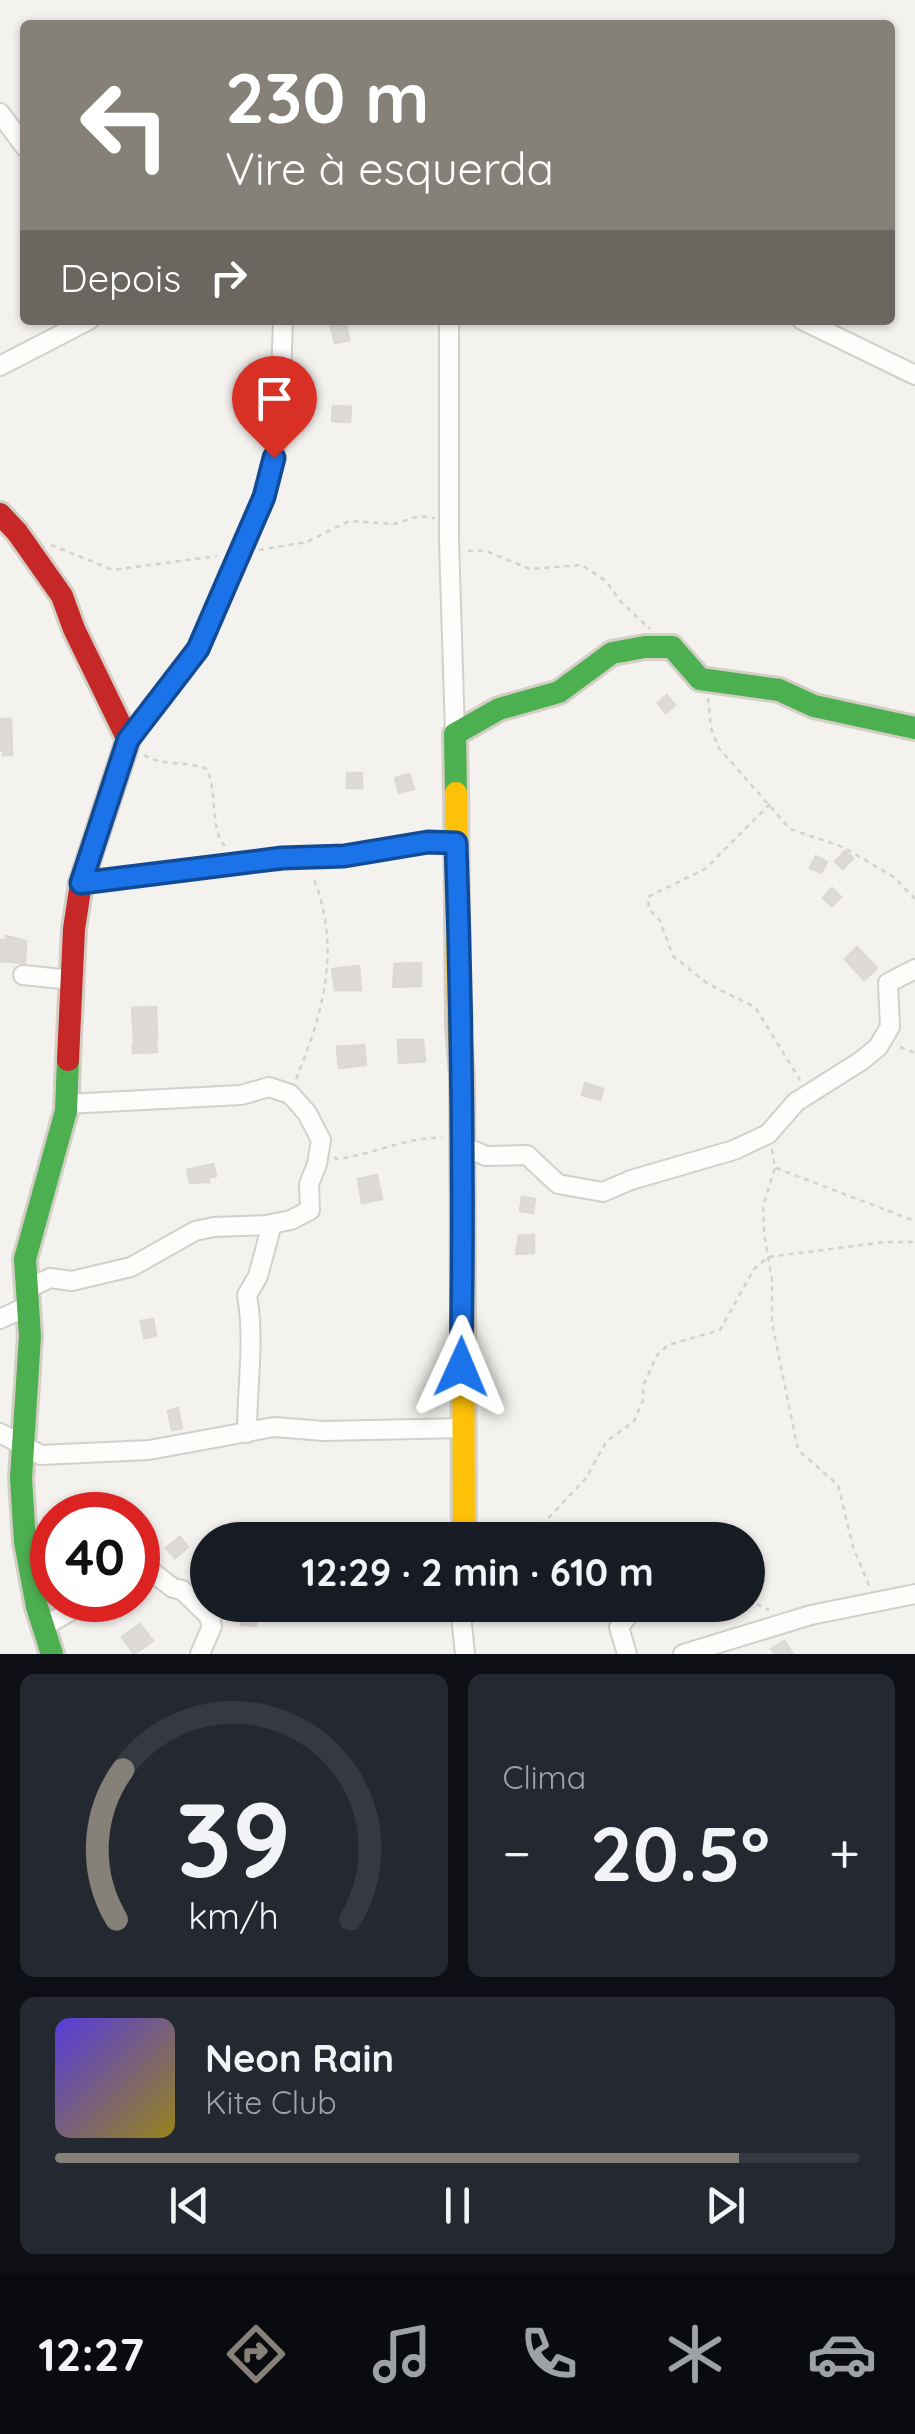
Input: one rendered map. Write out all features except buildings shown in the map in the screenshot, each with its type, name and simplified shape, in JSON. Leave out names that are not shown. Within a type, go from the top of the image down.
[{"type":"street","points":[[0,113],[20,139]]},
{"type":"street","points":[[0,366],[79,325]]},
{"type":"street","points":[[52,1654],[25,1542],[21,1478],[30,1336],[25,1259],[66,1104],[74,929],[81,883],[128,740],[198,649],[264,497],[280,408],[283,325]]},
{"type":"street","points":[[449,325],[464,1522]]},
{"type":"street","points":[[812,325],[915,374]]},
{"type":"street","points":[[0,514],[62,596],[74,630],[128,740]]},
{"type":"street","points":[[455,734],[479,724],[499,709],[559,692],[612,653],[645,647],[672,648],[700,678],[779,690],[814,706],[915,728]]},
{"type":"street","points":[[81,883],[344,856],[428,842],[456,843]]},
{"type":"street","points":[[461,1144],[486,1156],[527,1155],[558,1184],[602,1192],[734,1150],[768,1134],[807,1094],[878,1047],[890,1027],[888,982],[915,969]]},
{"type":"street","points":[[23,975],[72,980]]},
{"type":"street","points":[[0,1319],[50,1278],[72,1281],[130,1267],[195,1231],[272,1224],[310,1210],[308,1184],[321,1140],[307,1113],[290,1094],[269,1087],[241,1095],[66,1104]]},
{"type":"street","points":[[247,1433],[252,1323],[247,1295],[258,1276],[272,1224]]},
{"type":"street","points":[[0,1433],[41,1455],[149,1450],[274,1428],[324,1432],[463,1428]]},
{"type":"street","points":[[160,1578],[190,1598]]},
{"type":"street","points":[[683,1654],[811,1615],[915,1594]]},
{"type":"street","points":[[43,1627],[52,1622]]},
{"type":"street","points":[[200,1654],[211,1622]]},
{"type":"street","points":[[462,1622],[465,1654]]},
{"type":"street","points":[[622,1622],[618,1627],[627,1654]]},
{"type":"path","points":[[449,541],[467,551],[486,551],[530,569],[582,565],[606,580],[620,601],[672,648]]},
{"type":"path","points":[[700,678],[710,704],[718,747],[790,829],[843,848],[894,877],[915,899]]},
{"type":"path","points":[[128,740],[150,760],[191,762],[207,769],[212,781],[216,835],[223,847],[249,863]]},
{"type":"path","points":[[770,804],[705,869],[648,897],[649,909],[660,921],[674,956],[708,984],[755,1007],[807,1094]]},
{"type":"path","points":[[290,1094],[313,1034],[329,953],[328,926],[304,858]]},
{"type":"path","points":[[768,1134],[775,1168],[764,1206],[772,1323],[798,1450],[838,1485],[853,1547],[878,1602]]},
{"type":"path","points":[[321,1140],[337,1159],[434,1138],[448,1138],[461,1144]]},
{"type":"path","points":[[775,1168],[915,1221]]},
{"type":"path","points":[[545,1522],[586,1478],[606,1442],[634,1421],[643,1400],[642,1386],[657,1355],[668,1344],[720,1330],[754,1269],[768,1257],[884,1242],[915,1242]]},
{"type":"traffic: fast","points":[[456,793],[455,734],[499,709],[559,692],[612,653],[645,647],[672,647],[700,679],[779,690],[814,706],[915,728]]},
{"type":"traffic: fast","points":[[52,1654],[37,1607],[25,1542],[21,1478],[30,1336],[25,1259],[66,1111],[68,1060]]},
{"type":"traffic: slow","points":[[456,793],[464,1522]]},
{"type":"traffic: jam","points":[[0,514],[62,596],[128,740],[81,883],[74,929],[68,1060]]},
{"type":"route","points":[[274,458],[264,497],[198,649],[128,740],[81,883],[282,858],[344,856],[428,842],[456,843],[462,1076],[461,1367]]}]
